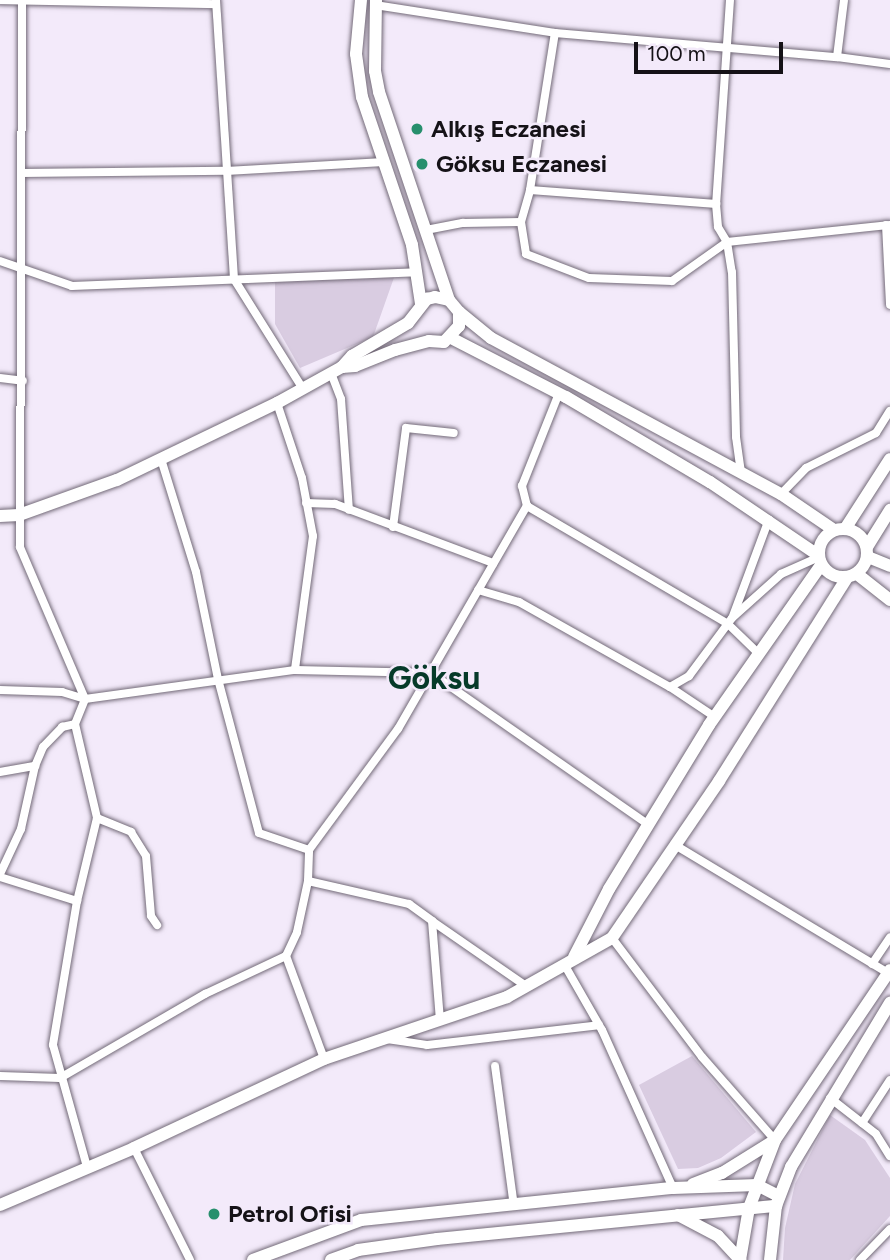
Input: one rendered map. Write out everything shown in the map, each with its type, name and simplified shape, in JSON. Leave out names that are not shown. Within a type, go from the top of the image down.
[{"type":"street","points":[[0,0],[216,2],[234,279],[303,389]]},
{"type":"street","points":[[22,0],[20,268],[23,381],[20,547],[85,699],[75,724],[97,818],[77,901],[53,1045],[87,1167]]},
{"type":"street","points":[[0,516],[19,515],[117,480],[161,459],[277,403],[337,370],[352,356],[415,317],[421,304],[412,245],[362,97],[358,65],[361,0]]},
{"type":"street","points":[[730,0],[716,204],[718,227],[727,242],[732,272],[736,437],[741,472]]},
{"type":"street","points":[[837,57],[844,0]]},
{"type":"street","points":[[890,64],[555,33],[375,3],[374,71],[379,92],[449,300],[459,312],[491,338],[741,472],[839,529],[863,538],[867,552],[890,566]]},
{"type":"street","points":[[555,33],[530,190],[521,222],[526,254],[589,278],[672,281],[727,242],[888,225],[890,305]]},
{"type":"street","points":[[20,173],[226,171],[384,162]]},
{"type":"street","points":[[530,190],[716,204]]},
{"type":"street","points":[[426,230],[463,223],[521,222]]},
{"type":"street","points":[[0,261],[72,286],[417,272]]},
{"type":"street","points":[[421,304],[435,297],[449,300]]},
{"type":"street","points":[[451,338],[459,326],[459,312]]},
{"type":"street","points":[[415,317],[418,331],[429,341]]},
{"type":"street","points":[[337,370],[429,341],[451,338],[559,393],[769,519],[837,577],[852,576],[890,600]]},
{"type":"street","points":[[337,370],[349,510]]},
{"type":"street","points":[[0,378],[23,381]]},
{"type":"street","points":[[0,1076],[60,1077],[205,994],[286,956],[297,932],[308,881],[309,850],[398,729],[527,506],[522,486],[559,393]]},
{"type":"street","points":[[277,403],[302,478],[313,536],[295,670]]},
{"type":"street","points":[[781,494],[806,468],[876,433],[890,411]]},
{"type":"street","points":[[393,527],[406,428],[454,433]]},
{"type":"street","points":[[161,459],[196,572],[218,679],[259,833],[309,850]]},
{"type":"street","points":[[569,961],[609,889],[715,717],[759,654],[819,559],[825,536],[839,529],[890,459]]},
{"type":"street","points":[[306,503],[335,504],[493,563]]},
{"type":"street","points":[[527,506],[730,621],[759,654]]},
{"type":"street","points":[[0,1205],[134,1148],[324,1059],[507,997],[612,938],[852,576],[890,510]]},
{"type":"street","points":[[730,621],[769,519]]},
{"type":"street","points":[[670,687],[689,676],[730,621],[781,573],[819,559]]},
{"type":"street","points":[[478,590],[519,602],[670,687],[715,717]]},
{"type":"street","points":[[0,690],[62,692],[85,699],[295,670],[431,673],[649,825]]},
{"type":"street","points":[[75,724],[62,727],[43,747],[35,766],[21,829],[0,876],[77,901]]},
{"type":"street","points":[[0,772],[35,766]]},
{"type":"street","points":[[97,818],[113,822],[131,832],[146,856],[150,916],[157,925]]},
{"type":"street","points":[[675,845],[872,964],[889,971],[775,1140],[749,1208],[740,1260]]},
{"type":"street","points":[[308,881],[409,904],[526,986]]},
{"type":"street","points":[[432,921],[440,1021]]},
{"type":"street","points":[[872,964],[890,937]]},
{"type":"street","points":[[612,938],[702,1058],[775,1140]]},
{"type":"street","points":[[286,956],[324,1059]]},
{"type":"street","points":[[569,961],[679,1188]]},
{"type":"street","points":[[770,1260],[777,1201],[791,1167],[890,1003]]},
{"type":"street","points":[[384,1039],[427,1045],[599,1025]]},
{"type":"street","points":[[495,1066],[514,1206]]},
{"type":"street","points":[[862,1123],[890,1080]]},
{"type":"street","points":[[831,1098],[876,1134],[890,1156]]},
{"type":"street","points":[[679,1188],[722,1173],[775,1140]]},
{"type":"street","points":[[134,1148],[190,1260]]},
{"type":"street","points":[[253,1260],[361,1220],[679,1188],[757,1185],[777,1201]]},
{"type":"street","points":[[331,1260],[358,1250],[437,1238],[749,1208],[777,1201]]},
{"type":"street","points":[[675,1214],[699,1223],[718,1236],[740,1260]]},
{"type":"street","points":[[860,1260],[890,1229]]},
{"type":"shaded area","points":[[396,272],[373,337],[300,368],[275,324],[275,281]]},
{"type":"shaded area","points":[[692,1056],[756,1132],[721,1158],[698,1168],[678,1169],[639,1085]]},
{"type":"shaded area","points":[[830,1115],[865,1140],[890,1178],[890,1216],[850,1260],[783,1260],[785,1228],[795,1184]]},
{"type":"place","name":"Alkış Eczanesi","points":[[417,129]]},
{"type":"place","name":"Göksu Eczanesi","points":[[422,164]]},
{"type":"place","name":"Petrol Ofisi","points":[[214,1214]]},
{"type":"district","name":"Göksu","points":[[434,678]]}]
